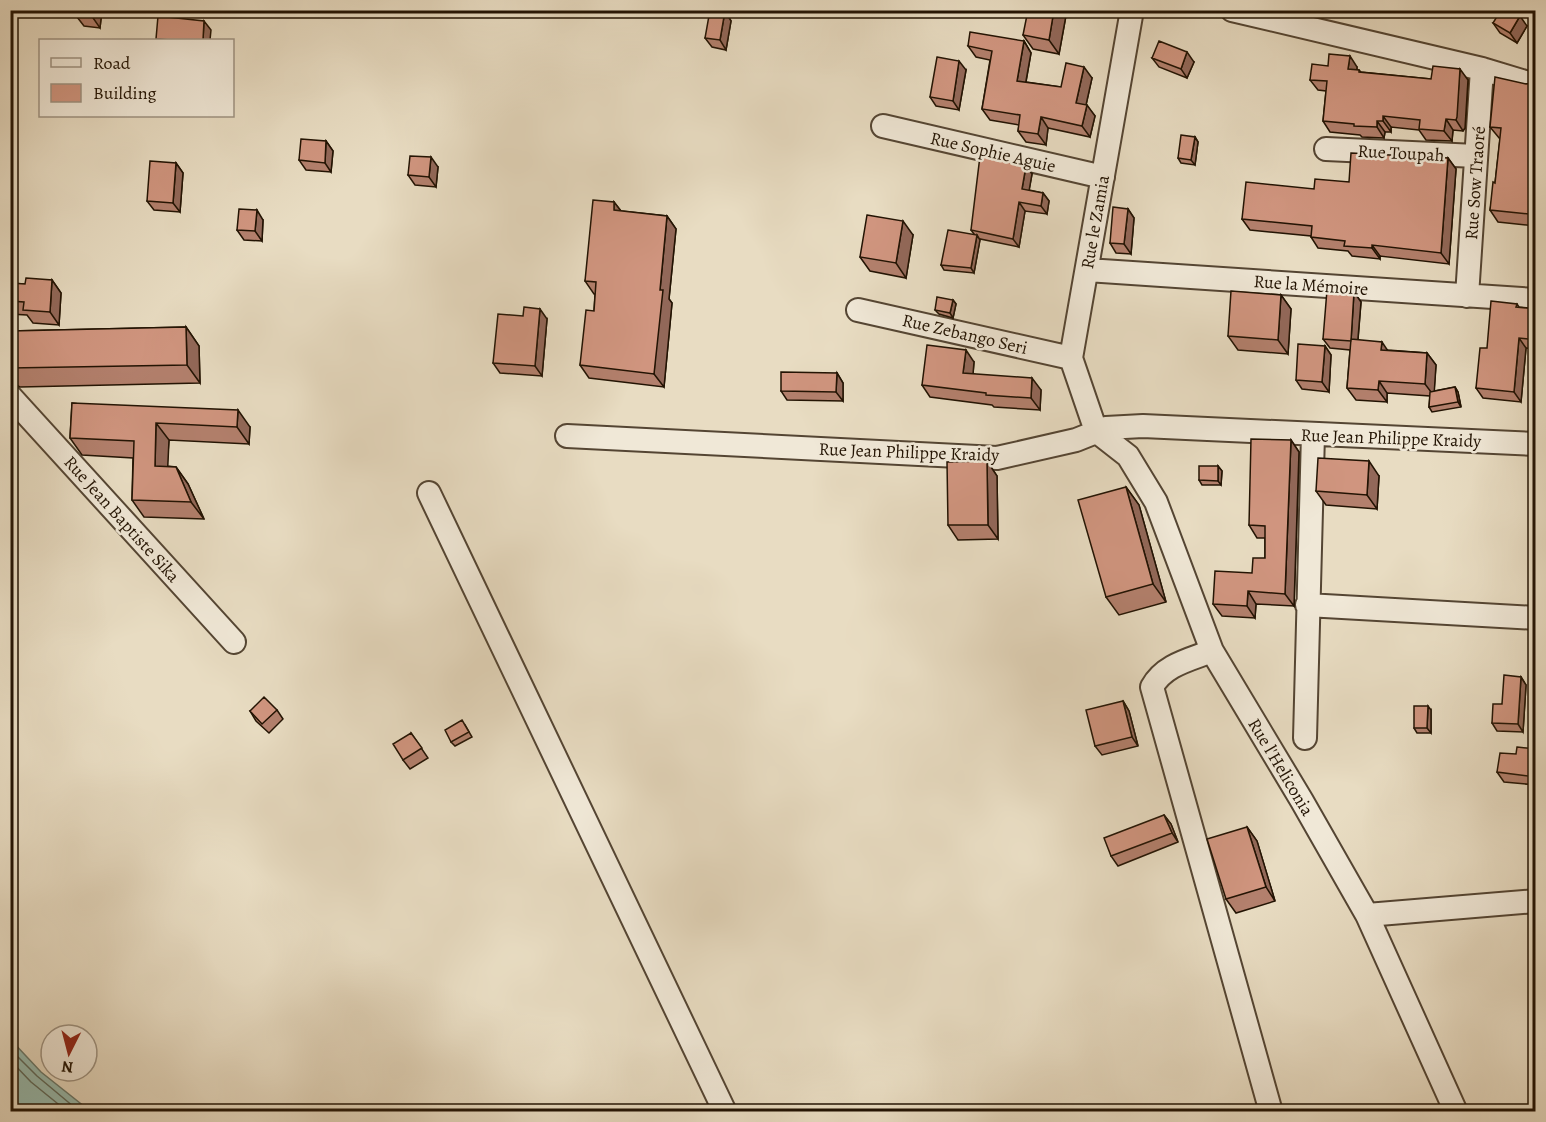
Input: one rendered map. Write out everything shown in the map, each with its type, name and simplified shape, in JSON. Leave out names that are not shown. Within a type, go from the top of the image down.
[{"type":"street","name":"Rue le Zamia","points":[[1096,431],[1071,358],[1132,10]]},
{"type":"street","points":[[1232,10],[1536,83]]},
{"type":"street","name":"Rue Sow Traoré","points":[[1467,296],[1482,69]]},
{"type":"street","name":"Rue Sophie Aguie","points":[[883,126],[1103,177]]},
{"type":"street","name":"Rue Toupah","points":[[1326,149],[1476,156]]},
{"type":"street","name":"Rue la Mémoire","points":[[1086,270],[1536,300]]},
{"type":"street","name":"Rue Zebango Seri","points":[[858,310],[1071,358]]},
{"type":"street","name":"Rue Jean Baptiste Sika","points":[[10,396],[234,642]]},
{"type":"street","name":"Rue Jean Philippe Kraidy","points":[[567,436],[997,458],[1076,440],[1106,428],[1143,426],[1536,444]]},
{"type":"street","name":"Rue l'Heliconia","points":[[1096,431],[1128,456],[1156,502],[1212,651],[1367,915],[1456,1112]]},
{"type":"street","name":"Rue l'Heliconia","points":[[1305,738],[1313,434]]},
{"type":"street","points":[[429,493],[725,1112]]},
{"type":"street","points":[[1307,605],[1536,618]]},
{"type":"street","points":[[1212,651],[1165,670],[1157,676],[1152,687],[1271,1112]]},
{"type":"street","points":[[1367,915],[1536,901]]},
{"type":"water","points":[[11,1040],[39,1070],[39,1083],[55,1083],[90,1111],[11,1111]]},
{"type":"building","points":[[75,10],[91,10],[91,15],[74,13]]},
{"type":"building","points":[[710,10],[725,11],[720,40],[705,38]]},
{"type":"building","points":[[1028,10],[1054,10],[1049,40],[1023,35]]},
{"type":"building","points":[[1501,10],[1510,10],[1520,16],[1510,33],[1493,23]]},
{"type":"building","points":[[158,16],[204,21],[203,39],[156,39]]},
{"type":"building","points":[[970,32],[1024,41],[1017,81],[1061,87],[1066,63],[1084,67],[1076,103],[1087,105],[1082,126],[1041,117],[1038,134],[1018,131],[1020,115],[982,109],[992,51],[968,46]]},
{"type":"building","points":[[1159,41],[1187,52],[1181,69],[1152,58]]},
{"type":"building","points":[[1329,54],[1350,56],[1348,69],[1359,70],[1359,72],[1431,79],[1433,66],[1460,69],[1456,120],[1446,119],[1444,131],[1419,129],[1420,120],[1383,116],[1383,121],[1377,121],[1377,127],[1323,121],[1327,81],[1310,80],[1312,64],[1328,66]]},
{"type":"building","points":[[937,57],[959,61],[953,101],[930,97]]},
{"type":"building","points":[[1495,77],[1526,84],[1536,81],[1536,116],[1529,214],[1490,210],[1501,128],[1490,127]]},
{"type":"building","points":[[1181,135],[1195,137],[1191,160],[1178,158]]},
{"type":"building","points":[[301,139],[326,141],[325,163],[299,160]]},
{"type":"building","points":[[1351,153],[1448,158],[1441,253],[1372,245],[1372,248],[1344,246],[1345,241],[1311,237],[1312,226],[1242,219],[1246,182],[1314,189],[1315,179],[1349,182]]},
{"type":"building","points":[[410,156],[431,157],[429,177],[408,175]]},
{"type":"building","points":[[980,156],[1026,166],[1022,189],[1043,193],[1041,206],[1019,202],[1013,239],[971,230]]},
{"type":"building","points":[[150,161],[176,163],[173,203],[147,201]]},
{"type":"building","points":[[593,200],[614,202],[614,210],[667,216],[660,290],[663,290],[654,374],[580,365],[586,310],[594,311],[596,282],[585,281]]},
{"type":"building","points":[[1113,207],[1128,209],[1124,244],[1110,243]]},
{"type":"building","points":[[239,209],[257,210],[255,231],[237,230]]},
{"type":"building","points":[[867,215],[903,221],[896,263],[860,257]]},
{"type":"building","points":[[948,230],[977,235],[971,268],[941,265]]},
{"type":"building","points":[[26,278],[52,280],[50,312],[23,310],[24,302],[10,301],[10,283],[25,284]]},
{"type":"building","points":[[1327,290],[1354,292],[1351,341],[1323,339]]},
{"type":"building","points":[[1231,291],[1281,295],[1278,340],[1228,336]]},
{"type":"building","points":[[937,297],[953,300],[950,313],[935,310]]},
{"type":"building","points":[[1491,301],[1536,309],[1536,340],[1519,338],[1514,392],[1476,388],[1480,348],[1487,348]]},
{"type":"building","points":[[524,307],[540,309],[535,366],[493,363],[498,314],[523,316]]},
{"type":"building","points":[[186,327],[187,365],[10,368],[10,331]]},
{"type":"building","points":[[1351,339],[1382,342],[1381,350],[1427,353],[1425,384],[1379,381],[1378,390],[1347,388]]},
{"type":"building","points":[[1298,344],[1325,346],[1322,382],[1296,380]]},
{"type":"building","points":[[927,345],[966,350],[963,373],[1032,378],[1031,398],[986,395],[986,393],[922,385]]},
{"type":"building","points":[[781,372],[837,373],[836,392],[781,391]]},
{"type":"building","points":[[1455,387],[1458,402],[1429,407],[1430,392]]},
{"type":"building","points":[[72,403],[238,410],[237,427],[156,423],[155,466],[176,467],[191,502],[132,500],[134,441],[70,438]]},
{"type":"building","points":[[1251,439],[1291,440],[1285,594],[1248,591],[1247,606],[1213,604],[1215,571],[1252,573],[1253,558],[1265,558],[1265,526],[1249,525]]},
{"type":"building","points":[[1318,458],[1369,461],[1367,495],[1316,491]]},
{"type":"building","points":[[987,461],[988,525],[948,525],[947,462]]},
{"type":"building","points":[[1199,466],[1218,466],[1218,481],[1199,480]]},
{"type":"building","points":[[1126,487],[1153,584],[1106,597],[1078,500]]},
{"type":"building","points":[[1504,675],[1521,677],[1518,724],[1492,723],[1493,704],[1502,704]]},
{"type":"building","points":[[264,697],[277,710],[262,724],[250,711]]},
{"type":"building","points":[[1123,701],[1132,737],[1095,746],[1086,710]]},
{"type":"building","points":[[1414,706],[1428,706],[1427,728],[1414,728]]},
{"type":"building","points":[[462,720],[469,732],[451,742],[445,730]]},
{"type":"building","points":[[411,733],[422,748],[403,760],[393,744]]},
{"type":"building","points":[[1517,747],[1536,749],[1536,777],[1497,772],[1500,753],[1516,754]]},
{"type":"building","points":[[1164,815],[1172,833],[1111,856],[1104,838]]},
{"type":"building","points":[[1247,827],[1266,887],[1226,899],[1207,839]]}]
